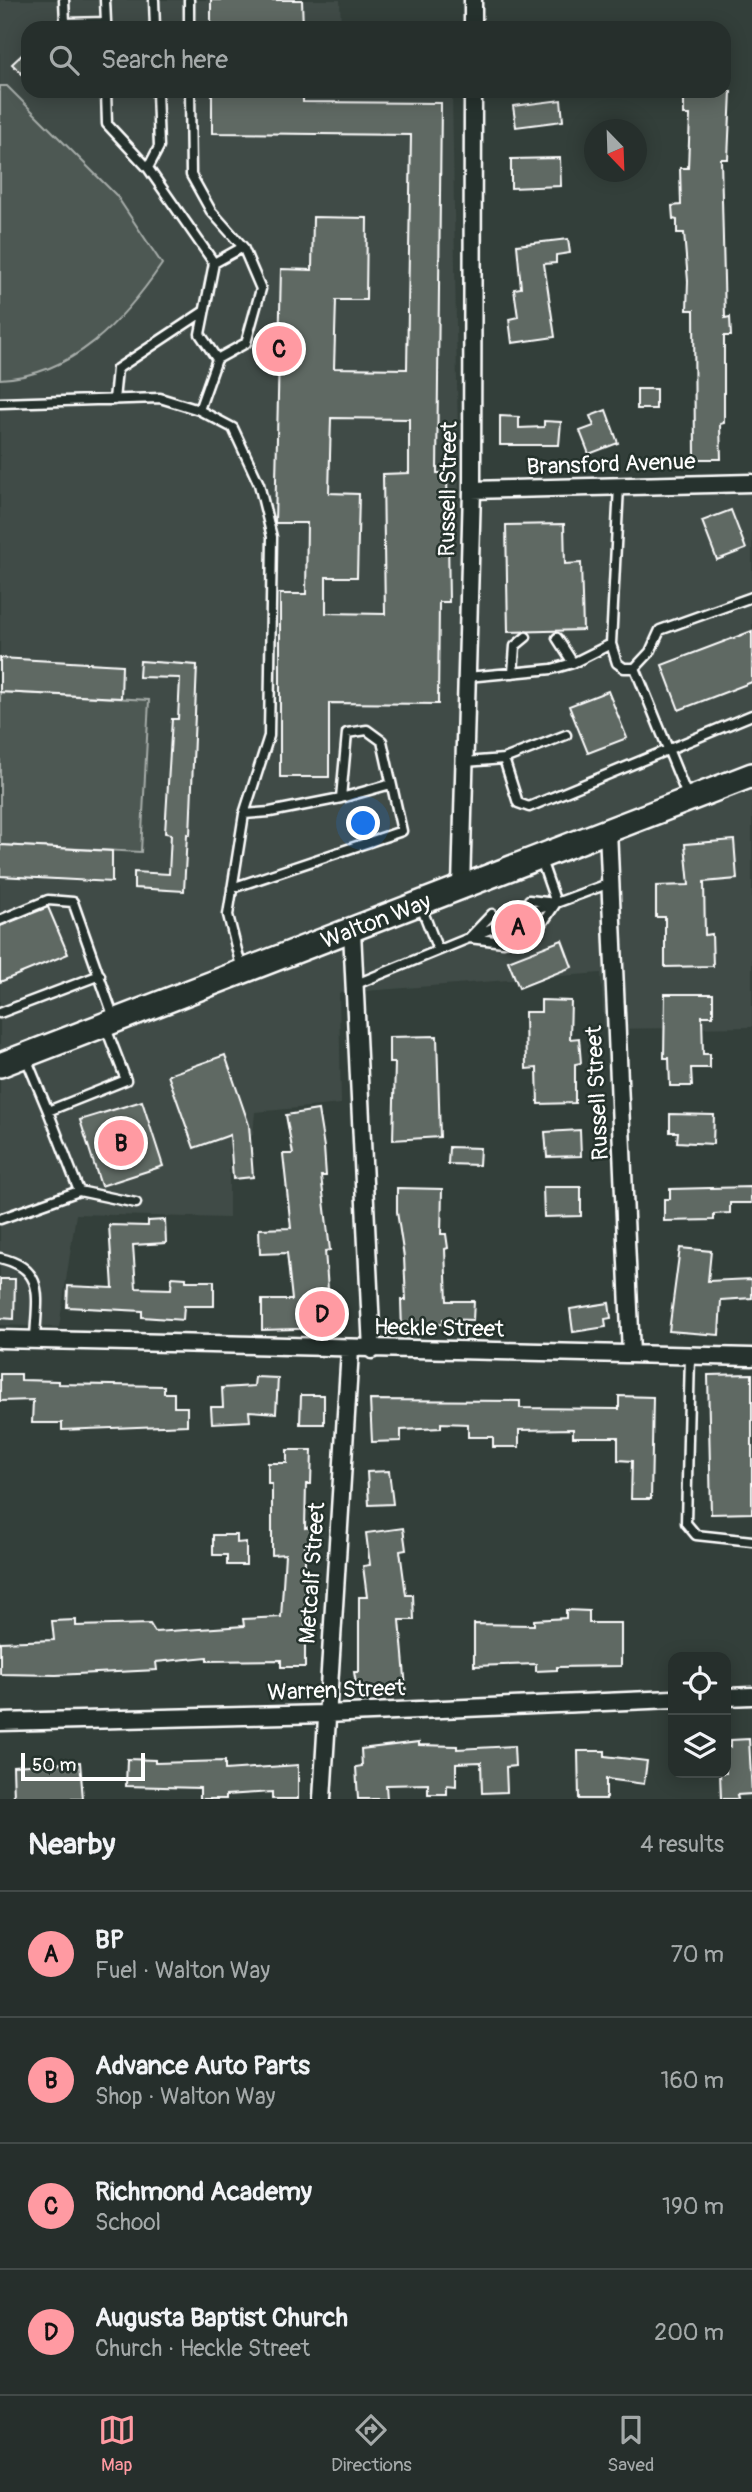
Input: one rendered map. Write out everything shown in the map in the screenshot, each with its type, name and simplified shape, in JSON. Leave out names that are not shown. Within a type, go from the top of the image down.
[{"type":"main road","name":"Walton Way","points":[[0,1065],[752,775]]},
{"type":"street","points":[[473,0],[473,21]]},
{"type":"street","name":"Russell Street","points":[[461,887],[472,490],[473,98]]},
{"type":"street","name":"Bransford Avenue","points":[[472,490],[752,483]]},
{"type":"street","name":"Russell Street","points":[[608,831],[631,1354]]},
{"type":"street","points":[[352,931],[372,1350]]},
{"type":"street","name":"Heckle Street","points":[[0,1339],[350,1350],[752,1357]]},
{"type":"street","name":"Metcalf Street","points":[[322,1799],[325,1714],[350,1350]]},
{"type":"street","points":[[731,1697],[752,1696]]},
{"type":"street","name":"Warren Street","points":[[0,1722],[325,1714],[668,1699]]},
{"type":"lane","points":[[64,0],[65,21]]},
{"type":"lane","points":[[105,0],[106,21]]},
{"type":"lane","points":[[154,0],[155,21]]},
{"type":"lane","points":[[189,0],[189,21]]},
{"type":"lane","points":[[106,98],[107,124],[148,168],[214,263],[200,334],[217,359]]},
{"type":"lane","points":[[148,168],[159,147],[157,98]]},
{"type":"lane","points":[[190,98],[191,175],[211,211],[243,247],[261,289],[246,343],[217,359],[199,410]]},
{"type":"lane","points":[[214,263],[243,247]]},
{"type":"lane","points":[[114,400],[117,369],[203,312]]},
{"type":"lane","points":[[0,403],[160,398],[199,410],[233,428],[260,484],[272,537],[269,736],[244,814],[228,915],[243,972]]},
{"type":"lane","points":[[619,486],[611,643],[617,663],[624,668],[635,668],[650,652],[660,630],[752,597]]},
{"type":"lane","points":[[513,673],[515,646],[526,637]]},
{"type":"lane","points":[[557,639],[573,663]]},
{"type":"lane","points":[[467,677],[573,663],[611,643]]},
{"type":"lane","points":[[635,668],[689,799]]},
{"type":"lane","points":[[504,759],[519,803],[528,807],[752,715]]},
{"type":"lane","points":[[232,888],[402,831],[382,741],[367,730],[347,733],[341,798]]},
{"type":"lane","points":[[465,762],[504,759],[566,735]]},
{"type":"lane","points":[[244,814],[341,798],[391,784]]},
{"type":"lane","points":[[540,857],[556,903]]},
{"type":"lane","points":[[533,911],[610,883]]},
{"type":"lane","points":[[528,900],[556,903]]},
{"type":"lane","points":[[0,920],[48,901],[73,902],[100,975],[126,1080],[48,1111]]},
{"type":"lane","points":[[540,928],[556,903]]},
{"type":"lane","points":[[420,904],[438,950]]},
{"type":"lane","points":[[469,937],[492,914]]},
{"type":"lane","points":[[354,985],[497,926]]},
{"type":"lane","points":[[469,937],[504,942]]},
{"type":"lane","points":[[0,1013],[100,975]]},
{"type":"lane","points":[[26,1056],[79,1191]]},
{"type":"lane","points":[[0,1219],[79,1191],[136,1203]]},
{"type":"lane","points":[[0,1258],[17,1262],[31,1272],[36,1291],[35,1340]]},
{"type":"lane","points":[[690,1355],[686,1524],[696,1535],[752,1541]]},
{"type":"shaded area","points":[[0,0],[340,0],[341,21],[21,21],[21,98],[452,98],[459,500],[752,492],[752,1027],[604,1029],[601,973],[339,993],[341,1104],[255,1112],[253,1135],[229,1145],[229,1218],[76,1214],[59,1327],[0,1325]]},
{"type":"shaded area","points":[[0,86],[7,86],[116,195],[162,264],[113,324],[73,356],[27,375],[0,379]]},
{"type":"shaded area","points":[[0,692],[149,700],[141,852],[0,845]]},
{"type":"building","points":[[211,0],[302,0],[303,21],[211,21]]},
{"type":"building","points":[[21,56],[21,73],[12,64]]},
{"type":"building","points":[[212,98],[441,103],[437,473],[447,473],[449,602],[439,602],[438,704],[329,703],[329,777],[280,777],[280,594],[306,594],[307,523],[275,523],[281,269],[312,270],[313,217],[367,218],[366,300],[336,300],[334,368],[407,369],[411,135],[212,133]],"holes":[[[331,418],[409,419],[409,473],[383,474],[385,614],[326,613],[326,577],[357,577],[359,494],[329,493]]]},
{"type":"building","points":[[684,98],[731,98],[728,159],[721,159],[725,318],[730,317],[731,336],[724,336],[724,423],[720,424],[721,459],[695,459],[694,310],[687,310],[688,281],[684,233],[677,233],[677,220],[673,219],[672,206],[681,205],[680,168],[688,168],[690,115],[684,115]]},
{"type":"building","points":[[561,100],[563,121],[516,127],[513,106]]},
{"type":"building","points":[[560,158],[561,186],[511,188],[511,159]]},
{"type":"building","points":[[568,239],[570,253],[556,255],[556,263],[544,264],[555,337],[512,343],[509,319],[518,317],[514,289],[521,288],[517,245]]},
{"type":"building","points":[[637,389],[656,389],[656,409],[637,409]]},
{"type":"building","points":[[606,410],[618,443],[589,454],[580,431],[594,426],[590,416]]},
{"type":"building","points":[[500,416],[519,417],[519,428],[544,427],[544,421],[561,422],[559,445],[500,445]]},
{"type":"building","points":[[731,510],[746,549],[717,560],[702,521]]},
{"type":"building","points":[[564,524],[565,564],[581,563],[583,630],[508,632],[506,525]]},
{"type":"building","points":[[752,631],[752,682],[679,710],[662,665]]},
{"type":"building","points":[[0,658],[122,665],[121,698],[0,692]]},
{"type":"building","points":[[140,661],[197,665],[190,835],[187,834],[184,891],[134,888],[134,872],[169,874],[171,834],[165,833],[172,719],[178,719],[180,678],[139,677]]},
{"type":"building","points":[[608,691],[627,738],[588,753],[569,706]]},
{"type":"building","points":[[734,840],[737,879],[704,882],[705,935],[712,934],[713,966],[665,967],[665,917],[656,917],[656,886],[689,885],[685,844]]},
{"type":"building","points":[[0,845],[112,851],[112,882],[0,876]]},
{"type":"building","points":[[48,907],[68,954],[0,982],[0,926]]},
{"type":"building","points":[[562,940],[572,967],[519,988],[508,961]]},
{"type":"building","points":[[665,994],[713,994],[713,1016],[702,1016],[703,1054],[710,1054],[710,1068],[691,1068],[692,1086],[670,1086],[669,1058],[664,1058]]},
{"type":"building","points":[[541,1000],[571,1001],[570,1039],[579,1038],[581,1063],[575,1064],[575,1103],[538,1104],[537,1068],[526,1069],[525,1012],[541,1012]]},
{"type":"building","points":[[437,1036],[440,1137],[393,1140],[395,1063],[389,1063],[389,1037]]},
{"type":"building","points":[[225,1055],[249,1125],[253,1177],[233,1179],[230,1135],[194,1148],[168,1075]]},
{"type":"building","points":[[142,1101],[163,1166],[101,1186],[80,1120]]},
{"type":"building","points":[[318,1110],[326,1176],[321,1176],[330,1250],[325,1251],[331,1328],[262,1330],[262,1300],[292,1300],[287,1253],[260,1254],[259,1229],[291,1228],[283,1154],[293,1154],[286,1115]]},
{"type":"building","points":[[670,1114],[714,1115],[713,1144],[677,1142],[678,1132],[670,1132]]},
{"type":"building","points":[[580,1130],[581,1156],[547,1157],[545,1132]]},
{"type":"building","points":[[449,1147],[480,1148],[479,1165],[448,1164]]},
{"type":"building","points":[[543,1187],[581,1187],[581,1216],[544,1217]]},
{"type":"building","points":[[751,1187],[751,1203],[730,1203],[730,1213],[714,1214],[714,1220],[664,1221],[664,1199],[670,1199],[670,1189]]},
{"type":"building","points":[[397,1188],[442,1189],[441,1234],[446,1234],[448,1248],[445,1249],[447,1301],[474,1301],[473,1320],[443,1319],[443,1324],[415,1325],[416,1331],[402,1331],[401,1300],[406,1300]]},
{"type":"building","points":[[165,1220],[166,1243],[133,1245],[136,1288],[171,1289],[172,1277],[186,1278],[186,1281],[214,1281],[214,1306],[184,1306],[183,1320],[142,1317],[142,1311],[67,1307],[68,1286],[113,1288],[109,1225],[148,1226],[148,1221]]},
{"type":"building","points":[[680,1248],[711,1251],[708,1281],[752,1279],[752,1298],[721,1300],[719,1335],[669,1331]]},
{"type":"building","points":[[0,1279],[15,1279],[14,1319],[0,1318]]},
{"type":"building","points":[[609,1303],[611,1318],[605,1319],[606,1327],[573,1332],[570,1309]]},
{"type":"building","points":[[0,1374],[21,1374],[21,1380],[58,1381],[58,1384],[164,1386],[164,1393],[174,1393],[174,1407],[187,1407],[187,1425],[62,1430],[62,1423],[32,1423],[33,1400],[0,1401]]},
{"type":"building","points":[[752,1374],[752,1513],[711,1514],[708,1375]]},
{"type":"building","points":[[255,1377],[278,1378],[276,1413],[249,1411],[250,1421],[212,1423],[211,1407],[223,1407],[222,1388],[254,1386]]},
{"type":"building","points":[[301,1395],[324,1395],[324,1424],[300,1424]]},
{"type":"building","points":[[619,1396],[653,1397],[651,1499],[631,1499],[632,1461],[618,1460],[618,1437],[573,1437],[573,1429],[519,1430],[519,1447],[493,1447],[493,1437],[468,1437],[468,1424],[441,1423],[441,1428],[401,1430],[401,1441],[372,1442],[370,1400],[520,1401],[520,1408],[619,1409]]},
{"type":"building","points":[[287,1450],[312,1450],[311,1484],[306,1484],[305,1528],[312,1527],[313,1546],[305,1547],[305,1667],[281,1667],[281,1660],[207,1661],[207,1657],[156,1662],[157,1670],[56,1675],[0,1674],[0,1642],[54,1640],[52,1621],[76,1620],[76,1626],[150,1624],[155,1632],[244,1626],[243,1619],[281,1617],[285,1554],[272,1555],[272,1484],[268,1484],[268,1463],[287,1463]]},
{"type":"building","points":[[389,1471],[393,1504],[369,1505],[367,1472]]},
{"type":"building","points":[[403,1528],[406,1550],[400,1551],[406,1595],[413,1595],[414,1620],[400,1620],[406,1689],[358,1696],[354,1672],[359,1672],[359,1597],[367,1597],[363,1566],[370,1565],[366,1533]]},
{"type":"building","points":[[213,1535],[237,1535],[237,1543],[246,1542],[246,1565],[227,1565],[227,1555],[213,1555]]},
{"type":"building","points":[[566,1610],[589,1611],[589,1623],[621,1623],[621,1666],[557,1667],[557,1670],[536,1671],[536,1664],[474,1666],[474,1624],[534,1625],[534,1620],[566,1618]]},
{"type":"building","points":[[749,1739],[752,1794],[737,1795],[738,1799],[721,1799],[720,1778],[731,1778],[731,1740]]},
{"type":"building","points":[[419,1742],[419,1745],[457,1746],[457,1749],[514,1746],[515,1766],[506,1767],[507,1792],[482,1793],[481,1762],[456,1763],[456,1786],[447,1785],[447,1794],[428,1794],[428,1784],[386,1785],[387,1799],[358,1799],[356,1767],[362,1766],[361,1749]]},
{"type":"building","points":[[578,1751],[605,1751],[605,1756],[647,1761],[644,1784],[606,1779],[606,1799],[579,1799]]},
{"type":"building","points":[[127,1759],[155,1760],[155,1763],[225,1761],[225,1770],[298,1765],[298,1799],[272,1799],[272,1792],[226,1795],[226,1799],[200,1799],[200,1788],[126,1786]]},
{"type":"building","points":[[80,1762],[83,1799],[14,1799],[13,1766]]},
{"type":"place","name":"Richmond Academy","points":[[279,349]]},
{"type":"place","name":"BP","points":[[518,927]]},
{"type":"place","name":"Advance Auto Parts","points":[[121,1143]]},
{"type":"place","name":"Augusta Baptist Church","points":[[322,1314]]}]
